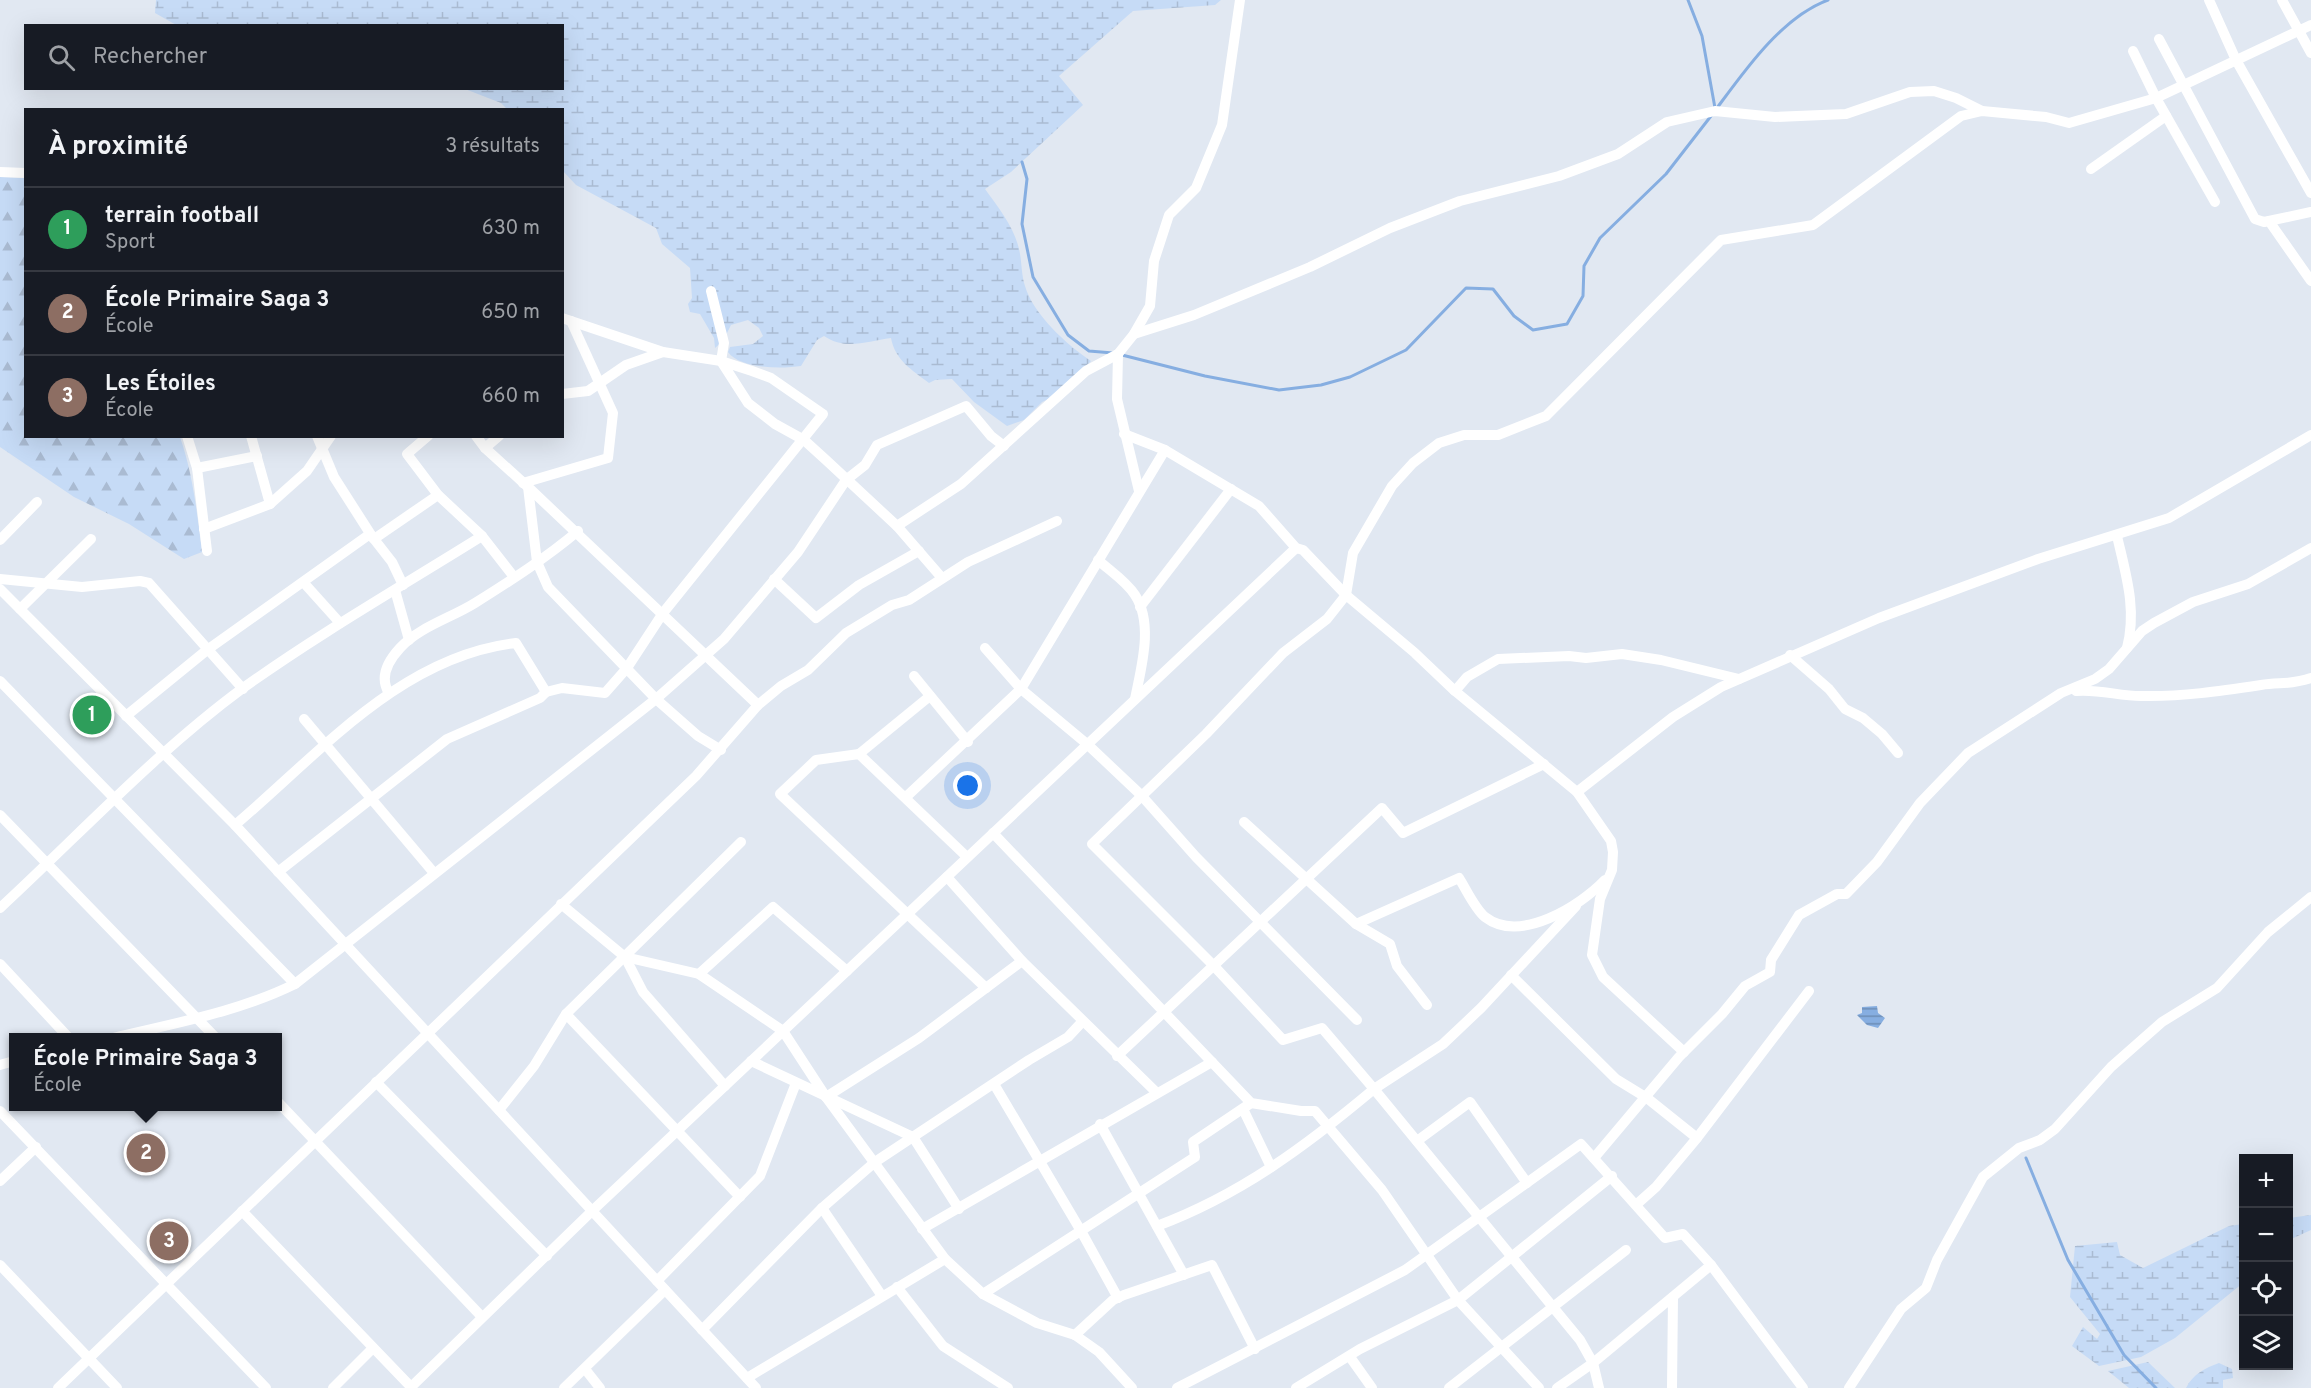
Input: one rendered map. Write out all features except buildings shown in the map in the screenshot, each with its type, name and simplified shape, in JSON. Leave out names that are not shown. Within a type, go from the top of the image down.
[{"type":"street","points":[[897,526],[961,484],[1086,371],[1118,354],[1134,334],[1150,306],[1154,261],[1169,215],[1196,188],[1222,125],[1240,0]]},
{"type":"street","points":[[2210,0],[2236,60],[2311,194]]},
{"type":"street","points":[[2282,0],[2311,53]]},
{"type":"street","points":[[1599,1388],[1593,1363],[1580,1340],[1322,1028],[1283,1040],[1214,966],[1092,844],[1206,734],[1283,653],[1327,619],[1346,595],[1353,553],[1392,486],[1413,464],[1439,443],[1464,435],[1498,435],[1546,416],[1721,240],[1813,225],[1961,116],[1982,111],[2046,117],[2069,123],[2156,98],[2311,25]]},
{"type":"street","points":[[2159,39],[2255,219],[2260,222],[2269,221],[2311,212]]},
{"type":"street","points":[[2133,51],[2156,98],[2215,202]]},
{"type":"street","points":[[1134,334],[1194,315],[1310,267],[1390,228],[1460,201],[1559,176],[1618,154],[1667,122],[1715,111],[1775,117],[1846,114],[1910,92],[1934,91],[1956,98],[1982,111]]},
{"type":"street","points":[[2091,169],[2166,116]]},
{"type":"street","points":[[0,172],[24,173]]},
{"type":"street","points":[[2269,221],[2311,281]]},
{"type":"street","points":[[711,291],[724,343],[721,361],[748,403],[759,413],[804,440],[897,526],[942,578]]},
{"type":"street","points":[[278,872],[447,739],[481,722],[531,703],[546,692],[562,688],[605,693],[627,668],[663,613],[823,414],[771,378],[721,361],[663,352],[566,320]]},
{"type":"street","points":[[526,485],[608,458],[613,413],[566,320]]},
{"type":"street","points":[[564,394],[578,394],[626,365],[663,352]]},
{"type":"street","points":[[1118,354],[1117,399],[1139,491]]},
{"type":"street","points":[[134,1033],[270,997],[295,984],[656,699],[707,655],[774,579],[816,528],[846,480],[865,465],[877,445],[966,406],[991,436],[1004,446]]},
{"type":"street","points":[[1124,434],[1165,450],[1259,506],[1296,548],[1303,550],[1346,595],[1416,653],[1455,691],[1577,792],[1611,841],[1614,862],[1600,899],[1593,955],[1603,977],[1684,1052]]},
{"type":"street","points":[[1577,792],[1698,699],[1739,679],[1879,618],[2038,560],[2169,518],[2311,435]]},
{"type":"street","points":[[188,438],[197,468],[207,551]]},
{"type":"street","points":[[252,438],[270,504]]},
{"type":"street","points":[[426,438],[407,454],[438,495],[482,536],[514,577]]},
{"type":"street","points":[[478,438],[485,448],[578,531],[758,705]]},
{"type":"street","points":[[485,448],[497,438]]},
{"type":"street","points":[[204,529],[270,504],[307,471],[319,442]]},
{"type":"street","points":[[319,442],[334,477],[372,536],[392,562],[409,640]]},
{"type":"street","points":[[906,797],[968,742],[1021,689],[1165,450]]},
{"type":"street","points":[[197,468],[257,456]]},
{"type":"street","points":[[526,485],[537,561],[548,587],[562,605],[656,699],[698,736],[721,750]]},
{"type":"street","points":[[1140,607],[1231,489]]},
{"type":"street","points":[[126,716],[207,650],[372,536],[438,495]]},
{"type":"street","points":[[0,540],[38,502]]},
{"type":"street","points":[[58,1388],[721,750],[758,705],[781,686],[808,670],[846,633],[892,605],[909,600],[968,562],[1057,521]]},
{"type":"street","points":[[389,693],[383,680],[385,671],[399,649],[409,640],[474,603],[578,531]]},
{"type":"street","points":[[0,908],[163,753],[243,689],[340,623],[482,536]]},
{"type":"street","points":[[2116,536],[2132,599],[2132,627],[2126,651]]},
{"type":"street","points":[[20,609],[91,539]]},
{"type":"street","points":[[242,1211],[411,1388],[677,1130],[1296,548]]},
{"type":"street","points":[[1594,1158],[1684,1052],[1722,1014],[1745,986],[1770,972],[1771,960],[1799,915],[1836,894],[1846,894],[1852,889],[1881,857],[1920,803],[1968,753],[2061,693],[2095,679],[2126,651],[2142,631],[2181,608],[2248,584],[2311,548]]},
{"type":"street","points":[[774,579],[816,618],[859,585],[919,551]]},
{"type":"street","points":[[1098,560],[1135,595],[1144,612],[1145,630],[1135,699]]},
{"type":"street","points":[[0,579],[82,587],[145,582],[243,689]]},
{"type":"street","points":[[304,583],[340,623]]},
{"type":"street","points":[[0,589],[235,825],[756,1388]]},
{"type":"street","points":[[235,825],[389,693],[416,676],[469,652],[516,643],[546,692]]},
{"type":"street","points":[[985,648],[1021,689],[1088,744],[1141,795],[1196,856],[1357,1020]]},
{"type":"street","points":[[1455,691],[1467,677],[1498,659],[1569,656],[1586,658],[1622,654],[1688,666],[1739,679]]},
{"type":"street","points":[[1790,656],[1830,689],[1845,709],[1863,718],[1882,734],[1898,753]]},
{"type":"street","points":[[914,676],[968,742]]},
{"type":"street","points":[[2061,693],[2100,690],[2151,696],[2222,691],[2264,684],[2283,685],[2311,678]]},
{"type":"street","points":[[0,681],[295,984]]},
{"type":"street","points":[[930,696],[859,754],[816,760],[780,794],[986,988]]},
{"type":"street","points":[[304,719],[434,873]]},
{"type":"street","points":[[859,754],[967,857]]},
{"type":"street","points":[[1117,1056],[1382,808],[1403,832],[1544,764]]},
{"type":"street","points":[[0,815],[211,1033]]},
{"type":"street","points":[[1244,822],[1356,924],[1390,944],[1397,966],[1427,1005]]},
{"type":"street","points":[[993,833],[1212,1062],[1247,1106],[1271,1167]]},
{"type":"street","points":[[499,1110],[534,1066],[566,1014],[741,842]]},
{"type":"street","points":[[1157,1226],[1218,1201],[1329,1126],[1374,1089],[1443,1044],[1576,906],[1610,876]]},
{"type":"street","points":[[946,877],[1022,961],[1157,1093]]},
{"type":"street","points":[[1356,924],[1459,878],[1485,917],[1512,927],[1552,918],[1576,906]]},
{"type":"street","points":[[1849,1388],[1901,1309],[1926,1288],[1936,1260],[1983,1177],[2019,1148],[2040,1140],[2055,1129],[2111,1067],[2162,1022],[2217,988],[2268,932],[2311,897]]},
{"type":"street","points":[[561,904],[625,957],[643,992],[724,1086]]},
{"type":"street","points":[[699,974],[773,907],[847,971]]},
{"type":"street","points":[[625,957],[699,974],[783,1031],[826,1097],[945,1258],[983,1294],[1037,1323],[1075,1335],[1099,1352],[1132,1388]]},
{"type":"street","points":[[826,1097],[919,1038],[1022,961]]},
{"type":"street","points":[[0,964],[64,1033]]},
{"type":"street","points":[[1511,975],[1616,1079],[1647,1098],[1697,1138]]},
{"type":"street","points":[[1637,1204],[1656,1187],[1697,1138],[1809,991]]},
{"type":"street","points":[[566,1014],[740,1197]]},
{"type":"street","points":[[702,1330],[822,1208],[875,1162],[1068,1037],[1082,1022]]},
{"type":"street","points":[[751,1061],[913,1137],[958,1209]]},
{"type":"street","points":[[922,1229],[1100,1124],[1212,1062]]},
{"type":"street","points":[[376,1082],[547,1256]]},
{"type":"street","points":[[657,1281],[760,1176],[796,1083]]},
{"type":"street","points":[[994,1084],[1118,1298]]},
{"type":"street","points":[[1417,1141],[1470,1101],[1527,1183]]},
{"type":"street","points":[[282,1106],[482,1317]]},
{"type":"street","points":[[983,1294],[1195,1157],[1193,1142],[1247,1106],[1316,1111],[1382,1190],[1458,1300],[1539,1388]]},
{"type":"street","points":[[0,1111],[266,1388]]},
{"type":"street","points":[[1100,1124],[1184,1275]]},
{"type":"street","points":[[1177,1388],[1405,1270],[1581,1144],[1665,1238],[1683,1234],[1712,1265],[1803,1388]]},
{"type":"street","points":[[0,1180],[36,1148]]},
{"type":"street","points":[[1296,1388],[1458,1300],[1612,1176]]},
{"type":"street","points":[[822,1208],[882,1296]]},
{"type":"street","points":[[1451,1387],[1626,1250]]},
{"type":"street","points":[[747,1378],[945,1258]]},
{"type":"street","points":[[1075,1335],[1118,1298],[1212,1265],[1255,1349]]},
{"type":"street","points":[[1557,1388],[1593,1363],[1712,1265]]},
{"type":"street","points":[[0,1266],[117,1388]]},
{"type":"street","points":[[897,1287],[943,1346],[1008,1388]]},
{"type":"street","points":[[564,1388],[665,1290]]},
{"type":"street","points":[[1672,1388],[1673,1297]]},
{"type":"street","points":[[333,1388],[374,1348]]},
{"type":"street","points":[[1350,1357],[1372,1388]]},
{"type":"street","points":[[585,1369],[600,1388]]},
{"type":"green space","points":[[156,0],[1221,0],[1215,5],[1133,11],[1059,76],[1083,105],[1011,172],[985,189],[1013,233],[1019,249],[1025,286],[1035,307],[1062,338],[1091,361],[1057,395],[1042,402],[1024,420],[1007,426],[974,402],[952,379],[935,380],[929,383],[916,374],[900,358],[891,338],[849,344],[832,341],[824,336],[817,340],[801,366],[751,365],[734,358],[728,352],[730,347],[753,344],[763,336],[759,328],[748,320],[731,325],[723,341],[715,348],[714,338],[700,314],[690,312],[688,304],[692,298],[690,268],[662,244],[656,228],[576,185],[564,172],[564,108],[506,108],[501,103],[468,90],[564,90],[564,24],[174,24],[155,13]]},
{"type":"green space","points":[[0,177],[24,178],[24,438],[180,438],[191,479],[202,552],[184,559],[129,524],[74,497],[0,447]]},
{"type":"green space","points":[[2311,1215],[2311,1230],[2293,1238],[2293,1217]]},
{"type":"green space","points":[[2239,1225],[2239,1286],[2175,1338],[2141,1357],[2099,1366],[2072,1346],[2083,1327],[2097,1339],[2100,1334],[2070,1297],[2075,1246],[2117,1242],[2120,1255],[2143,1268],[2229,1226]]},
{"type":"green space","points":[[2148,1362],[2175,1388],[2129,1388],[2108,1371]]},
{"type":"green space","points":[[2219,1363],[2232,1369],[2233,1378],[2223,1380],[2223,1388],[2186,1388],[2200,1372]]},
{"type":"water","points":[[1877,1006],[1878,1013],[1885,1018],[1878,1028],[1867,1025],[1857,1015],[1862,1013],[1862,1007]]},
{"type":"waterway","points":[[1688,0],[1702,36],[1715,108]]},
{"type":"waterway","points":[[1717,108],[1752,62],[1780,32],[1811,8],[1828,0]]},
{"type":"waterway","points":[[1122,355],[1205,376],[1279,390],[1321,385],[1350,377],[1406,350],[1466,288],[1493,289],[1514,316],[1533,330],[1567,324],[1583,296],[1584,266],[1600,238],[1666,174],[1711,116]]},
{"type":"waterway","points":[[1022,162],[1027,179],[1022,224],[1033,277],[1068,335],[1089,351],[1113,353]]},
{"type":"waterway","points":[[2026,1158],[2068,1260],[2124,1355],[2156,1388]]},
{"type":"place","name":"terrain football","points":[[92,715]]},
{"type":"place","name":"École Primaire Saga 3","points":[[146,1153]]},
{"type":"place","name":"Les Étoiles","points":[[169,1241]]}]
